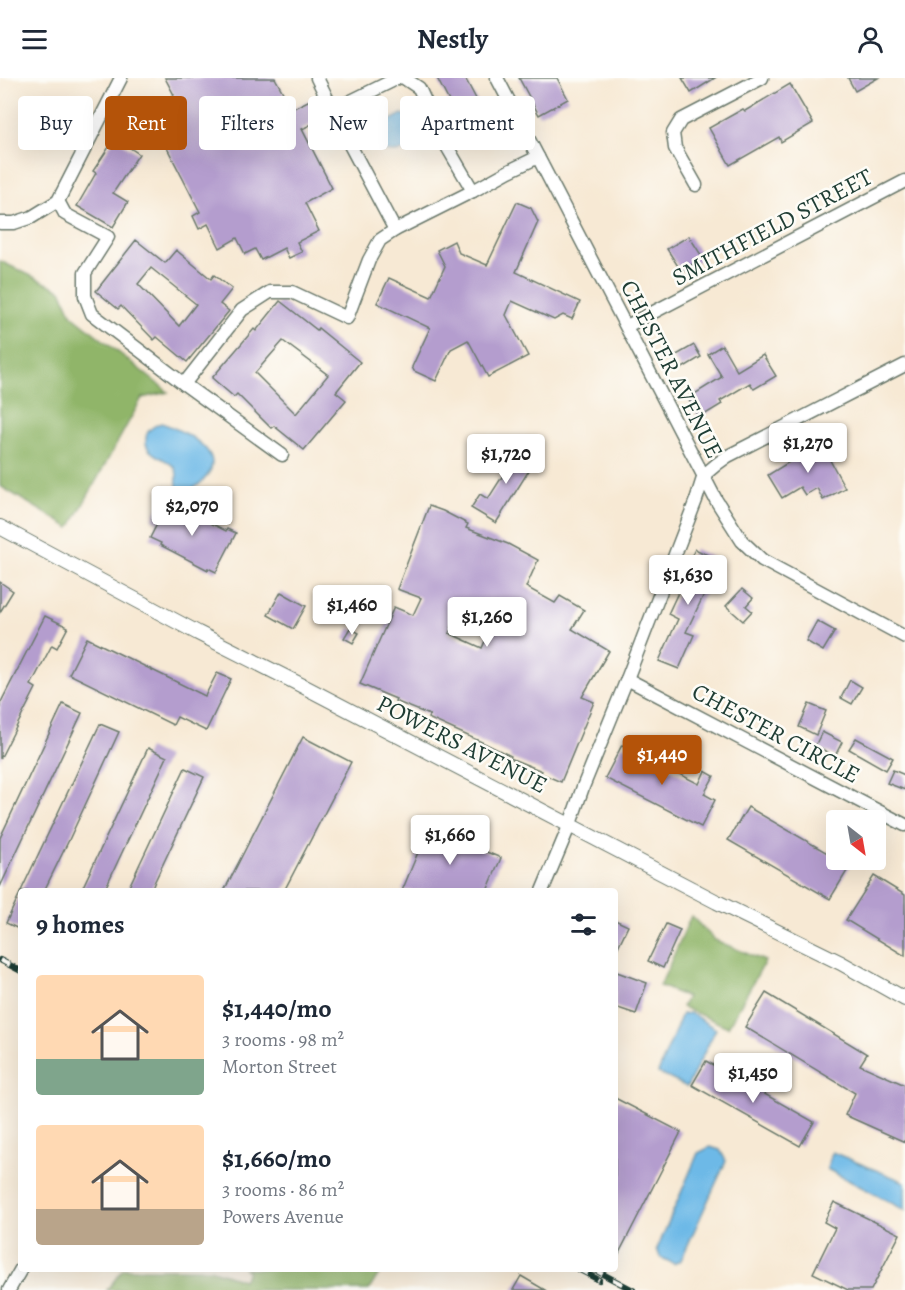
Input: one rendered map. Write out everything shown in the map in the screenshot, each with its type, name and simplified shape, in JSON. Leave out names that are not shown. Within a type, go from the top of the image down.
[{"type":"street","points":[[0,224],[14,223],[32,217],[58,201],[121,78]]},
{"type":"street","points":[[317,78],[326,96]]},
{"type":"street","points":[[361,96],[398,78]]},
{"type":"street","points":[[404,78],[419,88],[442,138],[473,191]]},
{"type":"street","name":"CHESTER AVENUE","points":[[497,78],[716,500],[742,541],[762,560],[905,637]]},
{"type":"street","points":[[696,185],[675,148],[673,133],[681,120],[762,78]]},
{"type":"street","points":[[353,150],[395,230]]},
{"type":"street","points":[[184,384],[242,310],[270,292],[292,292],[347,318],[369,260],[380,240],[395,230],[538,157]]},
{"type":"street","name":"SMITHFIELD STREET","points":[[627,326],[905,181]]},
{"type":"street","points":[[58,201],[65,214],[108,237],[85,273],[85,296],[92,314],[282,455]]},
{"type":"street","points":[[543,888],[627,679],[704,475],[728,456],[905,365]]},
{"type":"street","name":"POWERS AVENUE","points":[[0,527],[198,633],[717,902],[841,963],[905,999]]},
{"type":"street","name":"CHESTER CIRCLE","points":[[627,679],[905,825]]},
{"type":"street","points":[[9,1290],[19,1272]]},
{"type":"green space","points":[[0,261],[61,290],[72,315],[168,392],[142,398],[70,528],[0,486]]},
{"type":"green space","points":[[691,916],[715,940],[765,961],[728,1027],[682,1007],[687,997],[660,986]]},
{"type":"green space","points":[[121,1272],[219,1272],[243,1280],[247,1272],[380,1272],[369,1290],[107,1290]]},
{"type":"water","points":[[400,115],[400,150],[404,150],[394,152],[381,150],[388,150],[388,122]]},
{"type":"water","points":[[161,423],[190,436],[204,447],[212,459],[210,472],[205,479],[189,491],[183,492],[177,487],[176,470],[149,450],[146,445],[146,436],[149,431]]},
{"type":"water","points":[[690,1013],[716,1029],[687,1087],[658,1073],[682,1014]]},
{"type":"water","points":[[710,1147],[720,1150],[726,1161],[681,1260],[674,1264],[660,1257],[657,1249],[698,1153]]},
{"type":"water","points":[[832,1152],[905,1182],[905,1210],[827,1169]]},
{"type":"building","points":[[165,78],[275,78],[285,96],[199,96],[199,150],[296,150],[296,107],[308,101],[308,126],[302,129],[308,141],[308,150],[313,150],[332,188],[305,203],[319,231],[297,242],[302,252],[289,258],[284,248],[261,260],[255,249],[245,254],[237,238],[220,248],[208,224],[199,229],[193,216],[200,212],[168,150],[187,150],[187,96],[172,96],[174,95]]},
{"type":"building","points":[[437,78],[465,78],[474,96],[446,96]]},
{"type":"building","points":[[519,78],[557,78],[568,99],[539,115],[535,108],[535,96],[529,96]]},
{"type":"building","points":[[682,78],[715,78],[691,93]]},
{"type":"building","points":[[848,78],[878,78],[855,91]]},
{"type":"building","points":[[790,84],[813,123],[781,142],[779,137],[730,165],[709,128],[743,109],[745,111]]},
{"type":"building","points":[[107,150],[133,150],[139,154],[113,193],[128,202],[113,227],[77,206],[96,173],[93,171]]},
{"type":"building","points":[[517,202],[531,208],[538,222],[516,272],[580,302],[572,319],[563,315],[554,320],[512,301],[506,315],[528,356],[488,377],[468,340],[451,349],[436,381],[414,371],[412,367],[430,328],[377,303],[389,278],[431,297],[445,266],[437,250],[454,241],[459,253],[487,265]]},
{"type":"building","points":[[689,236],[703,258],[681,271],[667,249]]},
{"type":"building","points":[[136,240],[165,263],[176,250],[211,279],[214,275],[232,289],[220,304],[229,311],[187,362],[157,337],[154,340],[121,306],[118,309],[96,291]],"holes":[[[151,268],[196,304],[179,326],[138,284]]]},
{"type":"building","points":[[280,301],[360,362],[336,392],[346,400],[304,450],[274,426],[271,428],[237,394],[234,397],[212,378],[254,329],[256,331]],"holes":[[[283,341],[328,375],[296,414],[255,373]]]},
{"type":"building","points":[[694,345],[701,357],[681,369],[673,357]]},
{"type":"building","points":[[722,345],[737,371],[763,355],[776,376],[754,389],[750,383],[720,401],[722,404],[699,418],[688,398],[722,377],[708,354]]},
{"type":"building","points":[[528,436],[537,442],[526,460],[533,464],[496,523],[471,508],[480,494],[488,499]]},
{"type":"building","points":[[819,440],[845,488],[823,500],[817,488],[805,495],[800,487],[782,498],[768,475],[799,456],[797,452]]},
{"type":"building","points":[[168,501],[226,531],[227,529],[236,533],[216,572],[208,568],[208,570],[150,538],[158,522],[152,519],[158,508],[163,511]]},
{"type":"building","points":[[429,506],[468,524],[466,528],[508,544],[538,560],[526,587],[555,603],[560,596],[584,610],[572,629],[609,651],[582,697],[594,702],[561,782],[428,718],[430,715],[360,684],[394,607],[413,615],[421,598],[397,589]],"holes":[[[456,616],[489,632],[482,648],[449,633]]]},
{"type":"building","points":[[695,549],[720,561],[686,632],[694,635],[679,669],[659,661],[678,619],[668,614]]},
{"type":"building","points":[[0,582],[13,591],[0,612]]},
{"type":"building","points":[[742,589],[753,598],[746,606],[752,611],[743,621],[726,606]]},
{"type":"building","points":[[281,592],[306,606],[293,629],[268,615]]},
{"type":"building","points":[[45,616],[68,627],[57,648],[52,645],[31,685],[36,688],[0,759],[0,704]]},
{"type":"building","points":[[817,621],[835,631],[823,651],[806,641]]},
{"type":"building","points":[[350,628],[359,633],[353,643],[344,638]]},
{"type":"building","points":[[87,638],[205,696],[217,673],[231,679],[206,731],[177,717],[173,725],[69,674]]},
{"type":"building","points":[[850,680],[862,687],[852,704],[841,698]]},
{"type":"building","points":[[63,704],[82,713],[0,887],[0,838]]},
{"type":"building","points":[[809,704],[826,711],[816,735],[799,727]]},
{"type":"building","points":[[100,724],[119,732],[45,888],[22,888]]},
{"type":"building","points":[[822,732],[842,742],[835,756],[815,746]]},
{"type":"building","points":[[303,737],[351,762],[286,888],[226,888]]},
{"type":"building","points":[[856,738],[893,758],[886,770],[849,749]]},
{"type":"building","points":[[622,745],[699,784],[705,771],[714,776],[704,794],[715,800],[701,827],[605,778]]},
{"type":"building","points":[[148,748],[167,757],[105,888],[82,888]]},
{"type":"building","points":[[185,768],[204,777],[152,888],[128,888]]},
{"type":"building","points":[[893,770],[905,775],[905,790],[887,783]]},
{"type":"building","points":[[748,807],[826,852],[826,870],[848,870],[830,899],[728,840]]},
{"type":"building","points":[[428,828],[501,858],[488,888],[403,888]]},
{"type":"building","points":[[874,876],[905,895],[905,956],[846,920]]},
{"type":"building","points":[[18,897],[18,929],[6,923]]},
{"type":"building","points":[[618,921],[628,926],[618,947]]},
{"type":"building","points":[[666,924],[680,930],[663,968],[648,961]]},
{"type":"building","points":[[618,972],[647,983],[636,1014],[618,1008]]},
{"type":"building","points":[[766,993],[867,1054],[860,1065],[905,1085],[905,1142],[845,1115],[855,1093],[745,1027]]},
{"type":"building","points":[[706,1061],[814,1122],[800,1146],[692,1085]]},
{"type":"building","points":[[618,1100],[681,1132],[618,1255]]},
{"type":"building","points":[[834,1202],[900,1234],[871,1290],[848,1290],[813,1273],[835,1228],[824,1222]]},
{"type":"building","points":[[521,1276],[545,1290],[513,1290]]},
{"type":"railway","points":[[0,960],[18,969]]},
{"type":"railway","points":[[584,1272],[599,1280]]},
{"type":"railway","points":[[599,1272],[633,1290]]}]
